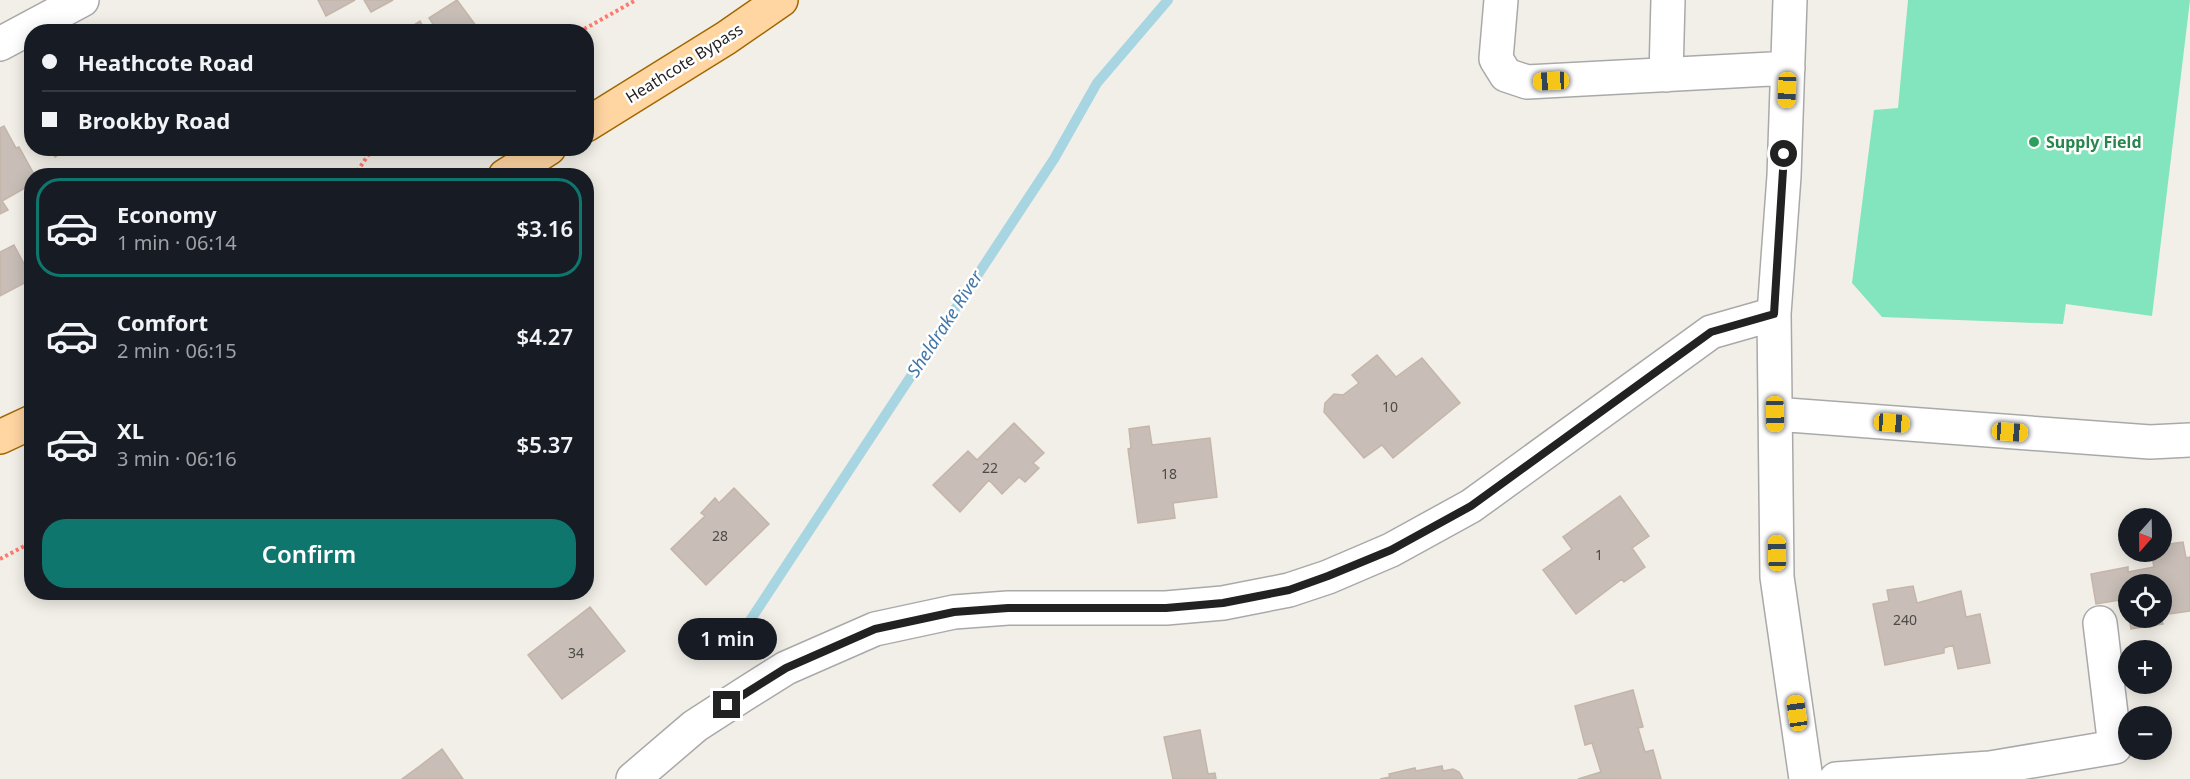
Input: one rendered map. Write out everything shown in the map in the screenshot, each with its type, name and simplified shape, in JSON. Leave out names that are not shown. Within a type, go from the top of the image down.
[{"type":"main road","name":"Heathcote Bypass","points":[[594,120],[726,38],[781,0]]},
{"type":"main road","points":[[518,168],[536,156]]},
{"type":"main road","points":[[0,437],[24,426]]},
{"type":"street","points":[[37,24],[82,0]]},
{"type":"street","points":[[1501,0],[1496,59],[1506,75],[1527,82],[1788,68]]},
{"type":"street","points":[[1666,75],[1668,0]]},
{"type":"street","points":[[1790,0],[1784,176],[1774,314],[1777,576],[1806,779]]},
{"type":"street","points":[[0,44],[24,31]]},
{"type":"street","points":[[633,779],[695,726],[760,684],[786,668],[875,629],[954,612],[1008,608],[1166,608],[1223,603],[1289,590],[1328,576],[1391,550],[1471,506],[1711,332],[1774,314]]},
{"type":"street","points":[[1775,414],[2150,442],[2190,440]]},
{"type":"street","points":[[1836,779],[1990,768],[2115,747],[2100,623]]},
{"type":"path","points":[[593,24],[636,0]]},
{"type":"path","points":[[0,559],[24,546]]},
{"type":"green space","name":"Supply Field","points":[[1908,0],[2190,0],[2152,316],[2066,304],[2063,324],[1882,317],[1852,283],[1874,110],[1898,108]]},
{"type":"building","points":[[318,0],[355,0],[326,16]]},
{"type":"building","points":[[364,0],[393,0],[371,12]]},
{"type":"building","points":[[457,0],[475,24],[433,24],[429,18]]},
{"type":"building","points":[[4,126],[31,168],[24,168],[24,189],[2,201],[8,210],[0,214],[0,128]]},
{"type":"building","points":[[14,245],[24,264],[24,283],[0,296],[0,252]]},
{"type":"building","points":[[1377,355],[1396,377],[1422,358],[1460,403],[1393,458],[1382,445],[1364,458],[1324,412],[1325,403],[1334,394],[1343,395],[1359,383],[1352,375]]},
{"type":"building","points":[[1014,423],[1044,453],[1033,463],[1039,468],[1025,482],[1019,477],[1002,494],[989,480],[960,512],[933,485],[968,451],[977,460]]},
{"type":"building","points":[[1149,426],[1152,445],[1210,438],[1217,497],[1173,503],[1175,518],[1138,523],[1128,449],[1131,448],[1129,429]]},
{"type":"building","points":[[734,488],[769,524],[706,585],[671,549],[705,516],[701,513],[715,498],[719,503]]},
{"type":"building","points":[[1620,496],[1649,536],[1632,548],[1645,567],[1624,582],[1622,579],[1576,614],[1543,570],[1572,549],[1563,537]]},
{"type":"building","points":[[2183,542],[2186,558],[2190,557],[2190,611],[2172,614],[2172,574],[2118,574],[2118,600],[2096,604],[2091,574],[2128,567],[2128,572],[2154,567],[2153,562],[2172,562],[2172,544]]},
{"type":"building","points":[[1913,586],[1917,603],[1961,591],[1966,617],[1980,614],[1990,663],[1958,669],[1953,645],[1944,648],[1944,653],[1885,665],[1873,604],[1889,601],[1887,590]]},
{"type":"building","points":[[590,607],[625,651],[562,699],[528,655]]},
{"type":"building","points":[[1633,690],[1643,727],[1638,728],[1645,752],[1653,750],[1661,779],[1578,779],[1601,772],[1592,743],[1585,745],[1575,706]]},
{"type":"building","points":[[1200,730],[1208,774],[1215,773],[1216,779],[1173,779],[1164,737]]},
{"type":"building","points":[[442,749],[463,779],[402,779],[421,765]]},
{"type":"building","points":[[1442,766],[1443,771],[1453,769],[1459,772],[1463,779],[1380,779],[1390,777],[1389,774],[1415,768],[1416,771]]},
{"type":"waterway","name":"Sheldrake River","points":[[728,654],[1054,159],[1097,83],[1168,0]]},
{"type":"place","name":"Supply Field","points":[[2034,142]]},
{"type":"route","points":[[727,705],[786,668],[875,629],[954,612],[1008,608],[1166,608],[1223,603],[1289,590],[1391,550],[1471,506],[1711,332],[1774,314],[1784,154]]}]
